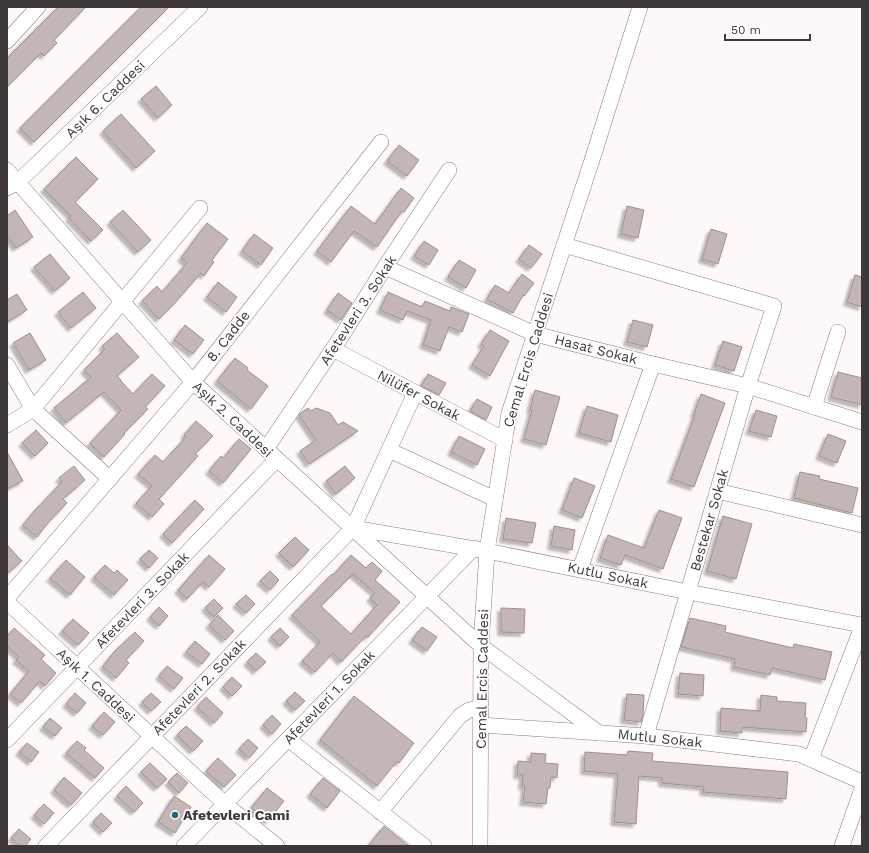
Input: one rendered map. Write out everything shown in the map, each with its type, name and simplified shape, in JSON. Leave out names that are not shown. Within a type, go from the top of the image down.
[{"type":"street","points":[[7,41],[38,7]]},
{"type":"street","name":"Aşık 6. Caddesi","points":[[12,185],[200,7]]},
{"type":"street","name":"Cemal Ercis Caddesi","points":[[480,846],[480,550],[495,499],[509,413],[640,7]]},
{"type":"street","name":"8. Cadde","points":[[7,598],[193,382],[382,142]]},
{"type":"street","name":"Aşık 2. Caddesi","points":[[7,170],[12,185],[122,302],[193,382],[481,646]]},
{"type":"street","name":"Afetevleri 3. Sokak","points":[[266,449],[333,349],[448,170]]},
{"type":"street","points":[[7,425],[33,409],[200,208]]},
{"type":"street","name":"Bestekar Sokak","points":[[564,245],[774,306],[748,386],[646,736]]},
{"type":"street","name":"Hasat Sokak","points":[[385,267],[535,334],[748,386],[862,422]]},
{"type":"street","points":[[814,407],[838,332]]},
{"type":"street","name":"Nilüfer Sokak","points":[[333,349],[505,440]]},
{"type":"street","points":[[580,569],[653,364]]},
{"type":"street","points":[[7,365],[33,409],[110,479]]},
{"type":"street","name":"Afetevleri 2. Sokak","points":[[46,846],[353,528],[415,393]]},
{"type":"street","points":[[388,450],[495,499]]},
{"type":"street","name":"Afetevleri 3. Sokak","points":[[7,740],[277,459]]},
{"type":"street","points":[[717,491],[862,525]]},
{"type":"street","name":"Kutlu Sokak","points":[[353,528],[580,569],[862,626]]},
{"type":"street","name":"Afetevleri 1. Sokak","points":[[184,846],[427,596],[480,550]]},
{"type":"street","name":"Aşık 1. Caddesi","points":[[7,602],[225,804],[277,846]]},
{"type":"street","points":[[810,759],[862,626]]},
{"type":"street","name":"Mutlu Sokak","points":[[481,646],[599,733],[646,736],[799,754],[862,782]]},
{"type":"street","points":[[380,812],[460,716],[469,710],[481,708]]},
{"type":"street","points":[[481,725],[599,733]]},
{"type":"street","points":[[288,739],[424,846]]},
{"type":"street","points":[[842,846],[862,789]]},
{"type":"building","points":[[58,7],[86,7],[54,40],[57,43],[44,56],[41,53],[7,87],[7,58]]},
{"type":"building","points":[[141,7],[169,7],[34,142],[20,128]]},
{"type":"building","points":[[156,86],[172,105],[158,118],[141,99]]},
{"type":"building","points":[[121,114],[155,151],[136,168],[103,131]]},
{"type":"building","points":[[399,145],[419,160],[407,176],[387,161]]},
{"type":"building","points":[[76,157],[98,179],[75,202],[103,230],[91,241],[69,218],[71,216],[44,189]]},
{"type":"building","points":[[401,188],[414,198],[404,212],[402,211],[377,247],[354,231],[331,262],[317,251],[351,206],[375,224]]},
{"type":"building","points":[[627,206],[644,210],[638,238],[621,234]]},
{"type":"building","points":[[15,210],[33,237],[16,248],[7,235],[7,216]]},
{"type":"building","points":[[123,210],[151,240],[138,252],[110,222]]},
{"type":"building","points":[[207,223],[228,239],[212,260],[214,262],[204,276],[201,273],[159,319],[142,301],[157,286],[162,292],[187,263],[181,258]]},
{"type":"building","points":[[711,229],[727,234],[718,264],[702,259]]},
{"type":"building","points":[[254,234],[273,248],[261,265],[242,251]]},
{"type":"building","points":[[424,241],[438,250],[429,265],[414,256]]},
{"type":"building","points":[[529,245],[542,254],[531,268],[519,259]]},
{"type":"building","points":[[50,254],[70,278],[55,291],[34,267]]},
{"type":"building","points":[[459,260],[476,270],[466,288],[448,277]]},
{"type":"building","points":[[522,274],[534,283],[524,296],[523,295],[513,313],[487,299],[495,285],[509,293]]},
{"type":"building","points":[[855,275],[862,277],[862,307],[847,302]]},
{"type":"building","points":[[218,282],[237,297],[226,312],[207,297]]},
{"type":"building","points":[[83,292],[96,308],[71,328],[58,312]]},
{"type":"building","points":[[388,292],[422,307],[425,301],[450,311],[451,307],[469,314],[462,332],[449,327],[440,351],[423,345],[431,320],[407,311],[403,320],[380,310]]},
{"type":"building","points":[[338,293],[352,303],[341,320],[327,310]]},
{"type":"building","points":[[17,294],[27,310],[7,322],[7,300]]},
{"type":"building","points":[[633,320],[653,325],[647,347],[627,342]]},
{"type":"building","points":[[185,325],[204,340],[193,354],[174,340]]},
{"type":"building","points":[[490,330],[509,341],[490,376],[472,365],[484,346],[481,344]]},
{"type":"building","points":[[30,333],[46,360],[29,370],[13,343]]},
{"type":"building","points":[[117,333],[139,357],[117,376],[120,380],[133,394],[152,374],[165,386],[145,407],[148,409],[124,433],[125,434],[104,457],[90,443],[121,410],[104,392],[66,423],[54,408],[91,377],[84,370],[105,349],[102,346]]},
{"type":"building","points":[[723,341],[742,347],[734,371],[715,365]]},
{"type":"building","points":[[235,358],[248,368],[247,370],[268,386],[251,409],[217,381]]},
{"type":"building","points":[[838,372],[862,378],[862,405],[831,397]]},
{"type":"building","points":[[428,374],[446,383],[439,395],[421,386]]},
{"type":"building","points":[[535,390],[560,397],[546,445],[524,439],[532,410],[530,410]]},
{"type":"building","points":[[701,394],[725,403],[694,487],[671,479],[695,415],[694,414]]},
{"type":"building","points":[[477,399],[492,407],[486,420],[470,411]]},
{"type":"building","points":[[587,406],[618,415],[611,442],[579,433]]},
{"type":"building","points":[[308,408],[311,411],[316,408],[330,413],[338,425],[343,422],[358,431],[309,464],[300,451],[316,440],[299,415]]},
{"type":"building","points":[[756,410],[777,416],[771,437],[749,431]]},
{"type":"building","points":[[196,421],[213,436],[195,454],[198,456],[159,499],[164,504],[152,517],[136,503],[152,486],[138,474],[155,455],[163,462],[186,437],[184,435]]},
{"type":"building","points":[[36,430],[48,443],[35,456],[22,443]]},
{"type":"building","points":[[828,434],[846,441],[837,463],[819,456]]},
{"type":"building","points":[[459,436],[485,449],[477,465],[451,452]]},
{"type":"building","points":[[239,439],[251,449],[223,483],[209,471],[221,456],[223,458]]},
{"type":"building","points":[[7,452],[23,481],[7,489]]},
{"type":"building","points":[[74,466],[85,480],[63,499],[67,503],[37,537],[23,525],[62,482],[59,478]]},
{"type":"building","points":[[345,466],[355,478],[336,494],[326,481]]},
{"type":"building","points":[[800,472],[820,476],[819,479],[858,488],[852,513],[794,498]]},
{"type":"building","points":[[574,478],[595,486],[582,518],[562,510]]},
{"type":"building","points":[[195,500],[204,509],[172,543],[163,534]]},
{"type":"building","points":[[659,510],[682,518],[663,569],[625,555],[621,565],[600,558],[608,535],[644,548]]},
{"type":"building","points":[[723,516],[752,524],[736,579],[707,571]]},
{"type":"building","points":[[506,518],[536,523],[532,543],[503,539]]},
{"type":"building","points":[[554,526],[575,530],[572,550],[551,546]]},
{"type":"building","points":[[295,537],[309,550],[293,567],[279,553]]},
{"type":"building","points":[[7,545],[22,561],[7,574]]},
{"type":"building","points":[[149,550],[158,558],[149,568],[140,559]]},
{"type":"building","points":[[209,555],[225,569],[209,587],[203,582],[187,599],[178,590]]},
{"type":"building","points":[[351,555],[366,568],[372,562],[382,571],[375,580],[400,602],[368,637],[366,636],[341,662],[333,653],[315,672],[302,661],[320,642],[292,615],[332,574],[333,575]],"holes":[[[353,574],[375,593],[370,598],[377,605],[351,634],[321,606]]]},
{"type":"building","points":[[66,560],[85,577],[70,595],[50,578]]},
{"type":"building","points":[[105,565],[114,573],[117,570],[128,580],[114,595],[94,577]]},
{"type":"building","points":[[270,571],[279,580],[270,590],[260,581]]},
{"type":"building","points":[[246,595],[255,604],[246,613],[236,604]]},
{"type":"building","points":[[214,599],[223,608],[214,617],[205,608]]},
{"type":"building","points":[[159,607],[168,616],[159,626],[150,617]]},
{"type":"building","points":[[501,608],[525,609],[524,633],[501,632]]},
{"type":"building","points":[[218,615],[234,631],[225,640],[209,625]]},
{"type":"building","points":[[690,618],[726,626],[725,632],[793,648],[794,644],[832,652],[825,680],[772,668],[770,675],[734,667],[735,659],[681,647]]},
{"type":"building","points":[[73,619],[89,633],[78,645],[62,631]]},
{"type":"building","points":[[422,627],[437,637],[427,651],[412,640]]},
{"type":"building","points":[[14,628],[45,655],[41,659],[56,673],[45,686],[40,681],[21,703],[10,694],[29,671],[16,660],[19,657],[7,646],[7,636]]},
{"type":"building","points":[[280,628],[289,637],[280,646],[271,637]]},
{"type":"building","points":[[135,632],[144,641],[126,660],[129,663],[116,678],[103,666],[115,651]]},
{"type":"building","points":[[195,641],[210,654],[202,664],[186,652]]},
{"type":"building","points":[[256,653],[266,662],[256,671],[247,662]]},
{"type":"building","points":[[167,666],[183,678],[174,689],[159,676]]},
{"type":"building","points":[[680,673],[704,675],[703,696],[678,694]]},
{"type":"building","points":[[232,677],[242,686],[232,696],[223,687]]},
{"type":"building","points":[[295,692],[305,701],[295,710],[286,701]]},
{"type":"building","points":[[75,693],[86,703],[77,713],[66,704]]},
{"type":"building","points":[[151,693],[161,702],[151,711],[142,702]]},
{"type":"building","points":[[627,694],[644,695],[643,715],[641,722],[624,720]]},
{"type":"building","points":[[761,695],[777,697],[777,701],[806,703],[806,732],[742,727],[742,733],[720,731],[721,708],[760,711]]},
{"type":"building","points":[[354,696],[414,743],[399,763],[397,761],[377,786],[320,740]]},
{"type":"building","points":[[206,697],[223,713],[214,723],[197,707]]},
{"type":"building","points":[[104,712],[115,722],[103,735],[92,726]]},
{"type":"building","points":[[272,715],[281,724],[272,734],[263,725]]},
{"type":"building","points":[[50,718],[62,728],[55,736],[43,727]]},
{"type":"building","points":[[186,726],[203,741],[193,751],[177,735]]},
{"type":"building","points":[[248,739],[258,748],[249,758],[239,749]]},
{"type":"building","points":[[77,741],[86,748],[84,750],[104,768],[95,778],[66,753]]},
{"type":"building","points":[[27,743],[39,752],[31,762],[19,752]]},
{"type":"building","points":[[628,751],[653,753],[652,761],[788,772],[786,799],[703,792],[704,787],[662,783],[662,778],[639,776],[636,824],[614,822],[618,774],[584,771],[585,752],[627,755]]},
{"type":"building","points":[[531,753],[546,754],[545,763],[558,764],[557,778],[551,777],[546,804],[523,802],[525,786],[522,786],[523,775],[517,775],[518,761],[531,762]]},
{"type":"building","points":[[218,758],[236,775],[224,787],[206,771]]},
{"type":"building","points":[[150,763],[167,779],[157,788],[141,772]]},
{"type":"building","points":[[177,773],[188,783],[179,793],[168,782]]},
{"type":"building","points":[[64,777],[82,793],[71,805],[54,790]]},
{"type":"building","points":[[323,778],[340,791],[327,808],[310,794]]},
{"type":"building","points":[[126,786],[143,803],[134,812],[117,796]]},
{"type":"building","points":[[267,788],[284,801],[268,821],[251,808]]},
{"type":"building","name":"Afetevleri Cami","points":[[174,796],[191,807],[175,833],[158,822]]},
{"type":"building","points":[[44,804],[54,813],[44,824],[34,815]]},
{"type":"building","points":[[101,813],[112,823],[103,832],[93,822]]},
{"type":"building","points":[[384,826],[409,846],[368,846]]},
{"type":"building","points":[[19,829],[31,839],[25,846],[20,846],[11,838]]},
{"type":"place","name":"Afetevleri Cami","points":[[175,815]]}]
